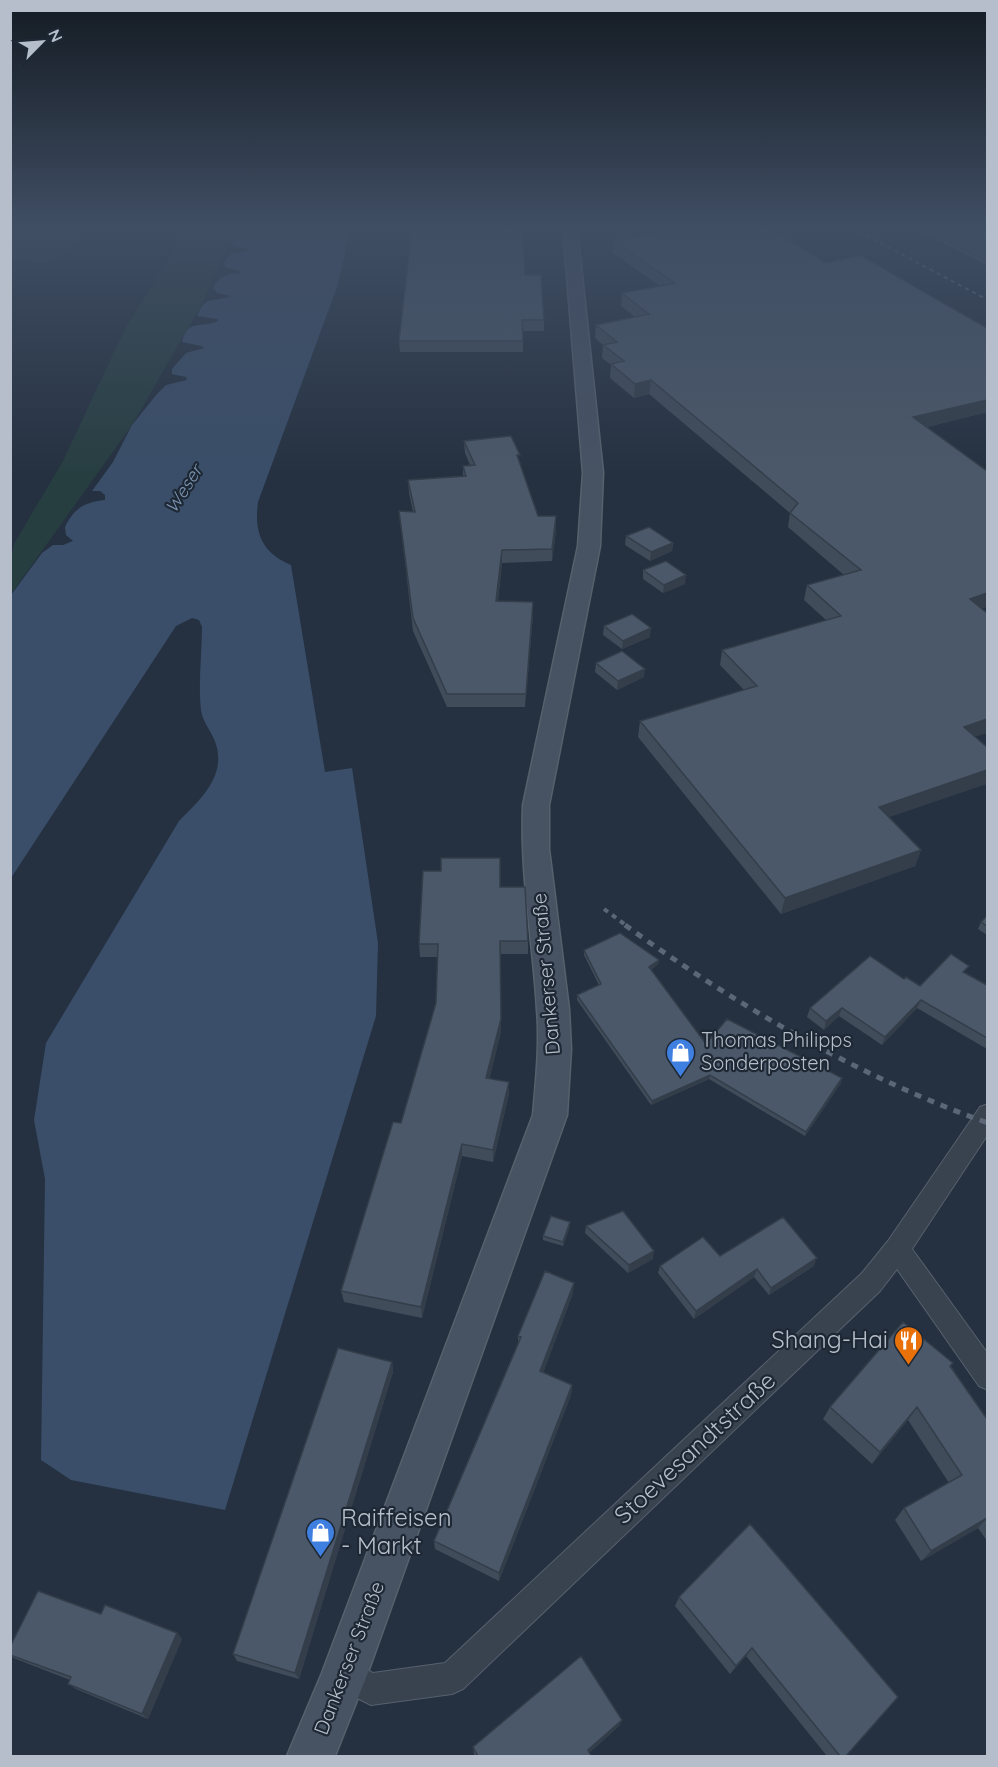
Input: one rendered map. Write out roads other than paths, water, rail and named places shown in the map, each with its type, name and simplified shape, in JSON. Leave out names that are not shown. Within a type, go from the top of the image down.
[{"type":"main road","name":"Dankerser Straße","points":[[312,1756],[344,1675],[550,1115],[555,1049],[553,1009],[535,849],[536,805],[589,546],[593,507],[592,461],[578,310]]},
{"type":"street","name":"Stoevesandtstraße","points":[[344,1675],[371,1689],[452,1678],[871,1282],[897,1249],[987,1114]]},
{"type":"street","points":[[897,1249],[987,1377]]},
{"type":"water","name":"Weser","points":[[199,310],[328,310],[258,502],[257,523],[266,547],[291,565],[325,772],[352,768],[378,943],[376,1016],[225,1510],[71,1480],[41,1460],[45,1179],[34,1120],[46,1043],[179,821],[204,795],[215,775],[218,752],[201,710],[202,627],[199,620],[192,618],[176,626],[11,878],[11,595],[42,553],[53,545],[63,545],[73,541],[66,535],[65,527],[72,515],[86,504],[105,500],[105,495],[100,491],[92,491],[113,462],[132,425],[157,394],[166,385],[187,380],[186,377],[172,374],[172,369],[186,353],[204,348],[182,342],[185,335],[192,327],[218,321],[197,316]]},
{"type":"railway","points":[[604,909],[627,926]]},
{"type":"railway","points":[[625,925],[710,983],[800,1037],[892,1084],[988,1123]]},
{"type":"place","name":"Thomas Philipps Sonderposten","points":[[680,1078]]},
{"type":"place","name":"Shang-Hai","points":[[909,1366]]},
{"type":"place","name":"Raiffeisen - Markt","points":[[320,1558]]}]
